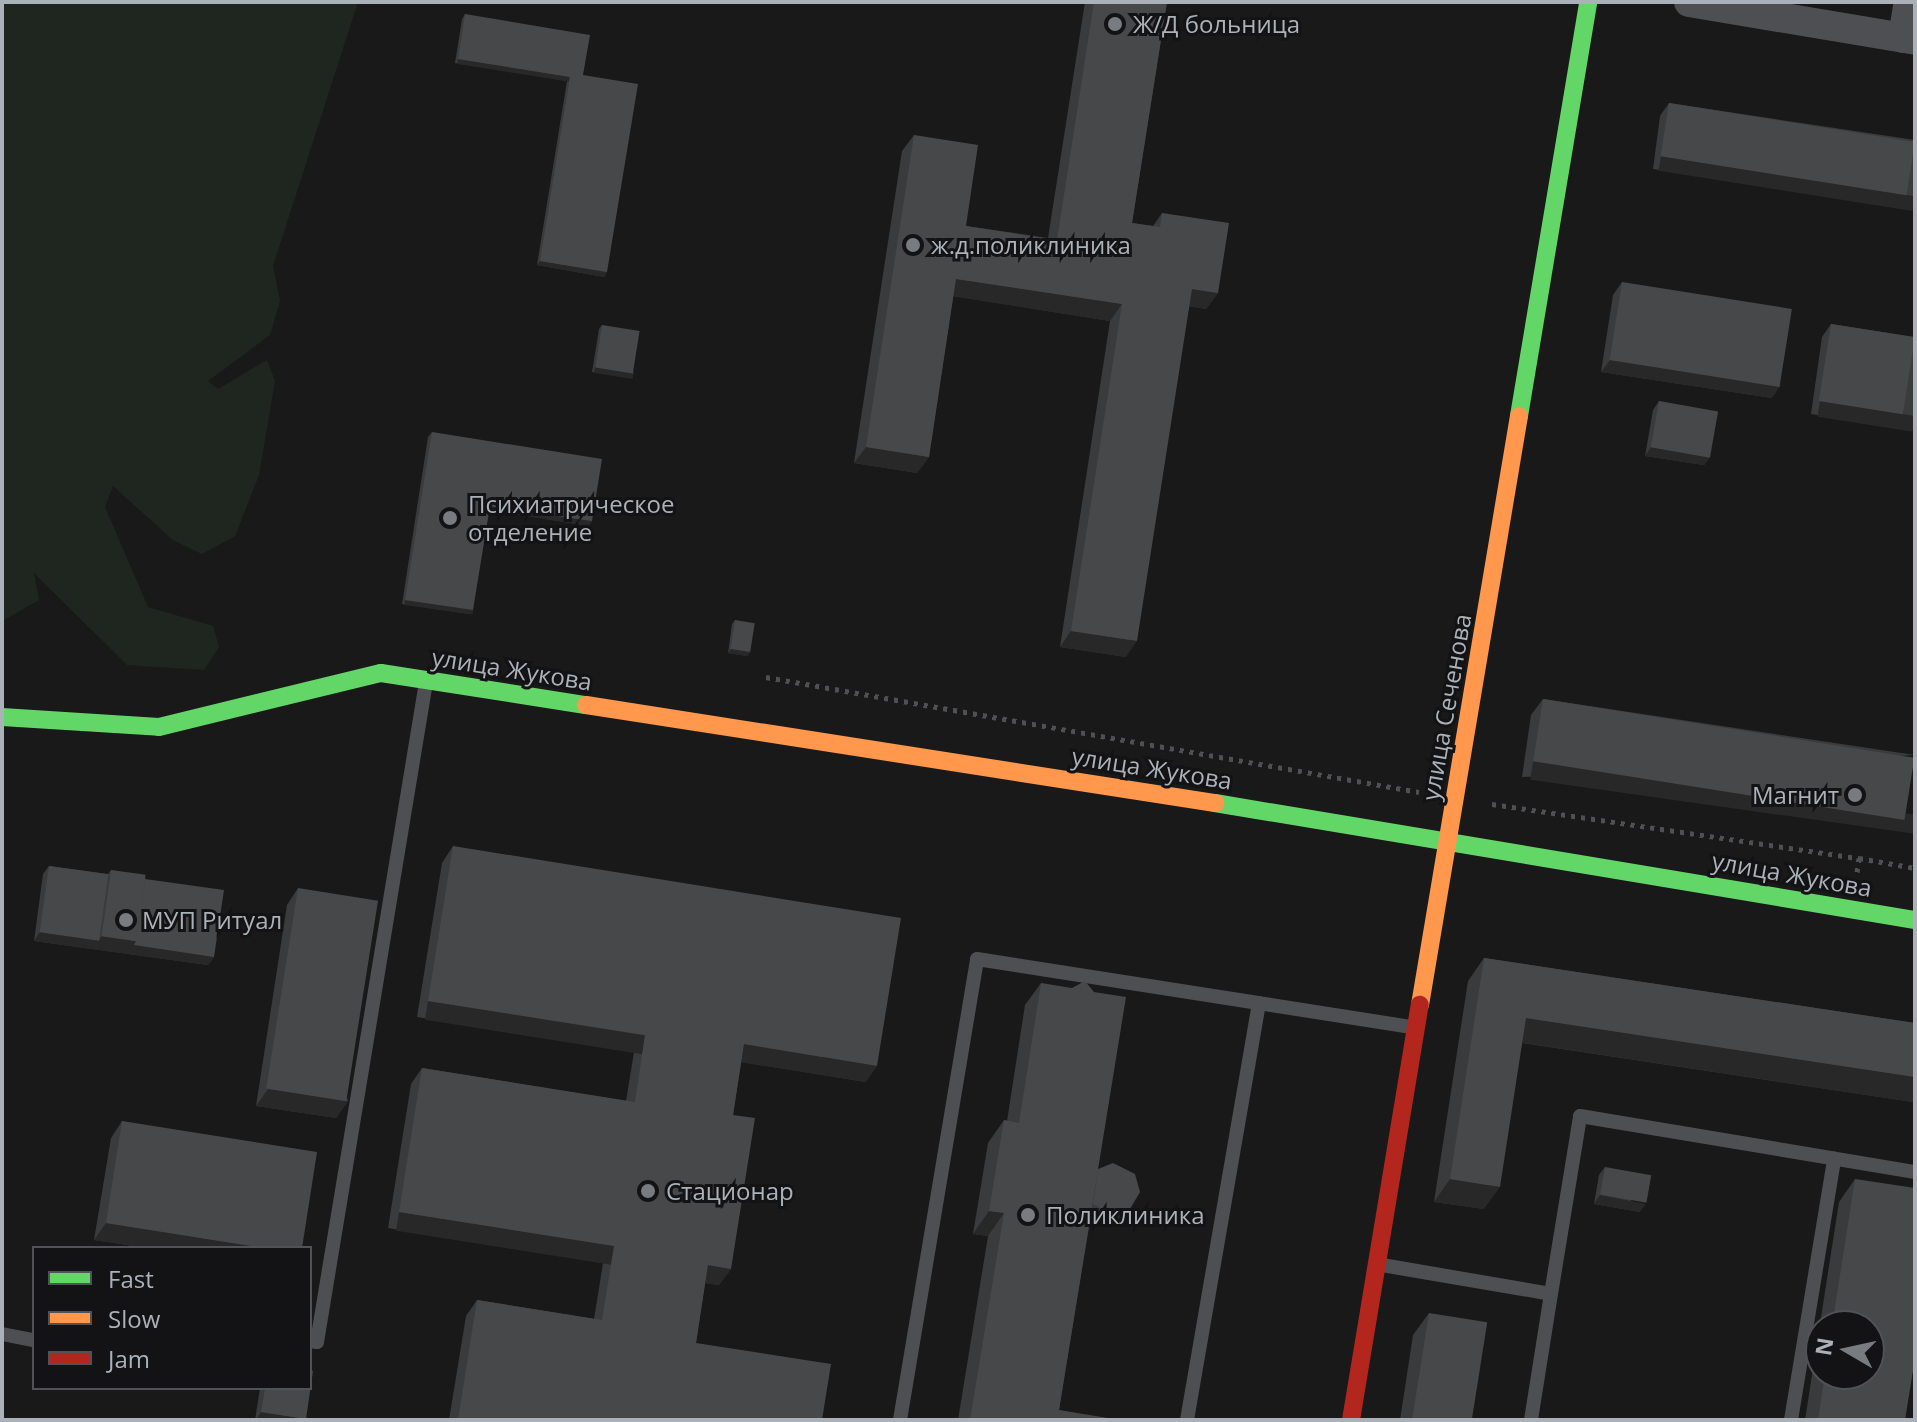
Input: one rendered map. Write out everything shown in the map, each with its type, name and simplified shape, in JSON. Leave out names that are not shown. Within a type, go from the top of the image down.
[{"type":"street","name":"улица Сеченова","points":[[1351,1420],[1588,2]]},
{"type":"street","points":[[1689,2],[1909,39],[1909,2]]},
{"type":"street","name":"улица Жукова","points":[[2,717],[159,727],[381,673],[1448,839],[1915,920]]},
{"type":"lane","points":[[312,1341],[317,1342],[426,680]]},
{"type":"lane","points":[[900,1420],[977,959],[1417,1028]]},
{"type":"lane","points":[[1187,1420],[1259,1003]]},
{"type":"lane","points":[[1531,1420],[1580,1116],[1915,1172]]},
{"type":"lane","points":[[1791,1420],[1834,1159]]},
{"type":"lane","points":[[1377,1264],[1551,1294]]},
{"type":"lane","points":[[2,1334],[32,1340]]},
{"type":"path","points":[[766,677],[1455,799],[1915,868]]},
{"type":"path","points":[[1857,876],[1859,858]]},
{"type":"shaded area","points":[[2,2],[358,2],[273,266],[280,301],[270,335],[208,381],[218,389],[267,360],[275,381],[259,475],[235,536],[202,554],[173,540],[113,486],[105,507],[148,607],[213,626],[219,647],[204,670],[127,665],[34,573],[39,600],[2,621]]},
{"type":"building","points":[[1094,2],[1167,2],[1132,223],[1160,227],[1162,213],[1229,223],[1218,293],[1192,289],[1137,641],[1071,631],[1122,304],[956,279],[929,457],[866,447],[914,135],[978,145],[966,226],[1057,240]]},
{"type":"building","points":[[465,14],[590,35],[583,75],[638,84],[607,272],[540,261],[570,77],[458,59]]},
{"type":"building","points":[[1669,103],[1915,142],[1906,195],[1661,156]]},
{"type":"building","points":[[1622,282],[1792,309],[1780,387],[1610,360]]},
{"type":"building","points":[[1831,324],[1915,337],[1903,414],[1819,401]]},
{"type":"building","points":[[602,325],[640,331],[633,373],[595,367]]},
{"type":"building","points":[[1659,401],[1718,411],[1710,458],[1651,447]]},
{"type":"building","name":"Психиатрическое отделение","points":[[432,432],[602,459],[592,521],[490,506],[473,610],[405,600]]},
{"type":"building","points":[[735,620],[755,623],[750,652],[730,649]]},
{"type":"building","points":[[1543,699],[1914,758],[1905,820],[1533,761]]},
{"type":"building","points":[[453,846],[901,918],[877,1066],[744,1044],[733,1115],[755,1118],[731,1269],[708,1265],[696,1343],[831,1364],[822,1420],[458,1420],[477,1300],[602,1320],[614,1246],[399,1212],[422,1068],[635,1102],[645,1035],[428,1001]]},
{"type":"building","points":[[49,866],[108,874],[99,941],[40,932]]},
{"type":"building","points":[[111,870],[146,875],[136,941],[102,936]]},
{"type":"building","points":[[145,879],[224,890],[214,957],[134,945]]},
{"type":"building","points":[[298,888],[378,901],[346,1101],[266,1089]]},
{"type":"building","points":[[1484,958],[1915,1023],[1915,1077],[1526,1018],[1500,1187],[1450,1179]]},
{"type":"building","name":"Поликлиника","points":[[1085,981],[1094,992],[1126,997],[1059,1410],[1109,1420],[970,1420],[1004,1213],[989,1211],[1004,1120],[1019,1123],[1041,983],[1072,988]]},
{"type":"building","points":[[122,1121],[317,1152],[302,1246],[251,1246],[106,1223]]},
{"type":"building","name":"Поликлиника","points":[[1113,1163],[1135,1174],[1140,1192],[1130,1209],[1113,1215],[1093,1204],[1098,1169]]},
{"type":"building","points":[[1605,1167],[1651,1175],[1646,1203],[1600,1195]]},
{"type":"building","points":[[1855,1179],[1915,1188],[1915,1358],[1905,1420],[1818,1420],[1823,1390],[1885,1390],[1885,1310],[1835,1310]]},
{"type":"building","points":[[1429,1313],[1487,1322],[1472,1420],[1412,1420]]},
{"type":"building","points":[[265,1390],[310,1390],[306,1419],[261,1412]]},
{"type":"traffic: fast","points":[[1519,416],[1588,2]]},
{"type":"traffic: fast","points":[[2,717],[159,727],[381,673],[586,705]]},
{"type":"traffic: fast","points":[[1215,803],[1915,920]]},
{"type":"traffic: slow","points":[[1420,1005],[1519,416]]},
{"type":"traffic: slow","points":[[586,705],[1215,803]]},
{"type":"traffic: jam","points":[[1351,1420],[1420,1005]]},
{"type":"place","name":"Ж/Д больница","points":[[1115,24]]},
{"type":"place","name":"ж.д.поликлиника","points":[[913,245]]},
{"type":"place","name":"Психиатрическое отделение","points":[[450,518]]},
{"type":"place","name":"Магнит","points":[[1855,795]]},
{"type":"place","name":"МУП Ритуал","points":[[126,920]]},
{"type":"place","name":"Стационар","points":[[648,1191]]},
{"type":"place","name":"Поликлиника","points":[[1028,1215]]}]
